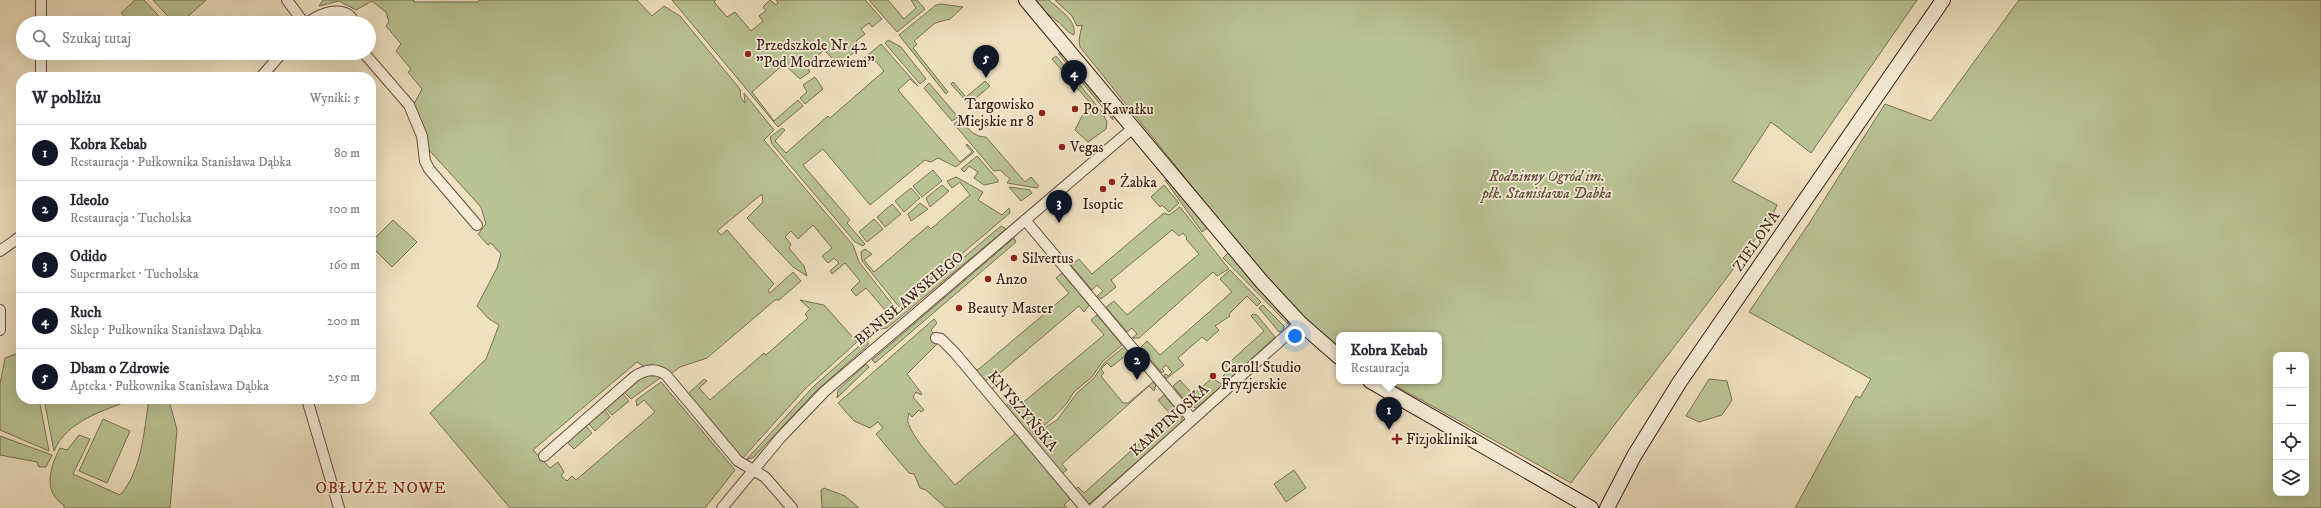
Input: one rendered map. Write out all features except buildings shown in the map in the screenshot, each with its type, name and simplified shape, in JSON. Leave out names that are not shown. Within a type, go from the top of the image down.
[{"type":"street","points":[[41,0],[41,16]]},
{"type":"street","points":[[287,0],[300,16]]},
{"type":"street","points":[[1026,0],[1228,243],[1300,324],[1336,354]]},
{"type":"street","name":"ZIELONA","points":[[1607,508],[1634,456],[1679,383],[1943,0]]},
{"type":"street","points":[[318,16],[335,11],[345,12],[351,16]]},
{"type":"street","points":[[41,60],[41,72]]},
{"type":"street","points":[[265,72],[276,60]]},
{"type":"street","points":[[370,60],[409,105],[422,136],[425,161],[429,169],[477,225]]},
{"type":"street","name":"BENISŁAWSKIEGO","points":[[722,508],[752,470],[824,392],[1133,128]]},
{"type":"street","points":[[1025,220],[1192,419]]},
{"type":"street","points":[[0,250],[16,239]]},
{"type":"street","points":[[0,310],[0,330]]},
{"type":"street","name":"KAMPINOSKA","points":[[1094,508],[1300,324]]},
{"type":"street","name":"KNYSZYŃSKA","points":[[936,338],[941,339],[955,353],[1085,508]]},
{"type":"street","points":[[544,456],[634,377],[650,370],[666,375],[738,461],[765,476],[792,508]]},
{"type":"street","points":[[1375,384],[1590,508]]},
{"type":"street","points":[[309,404],[339,508]]},
{"type":"green space","points":[[135,0],[144,0],[159,16],[124,16],[121,13]]},
{"type":"green space","points":[[153,0],[206,0],[189,16],[168,16]]},
{"type":"green space","points":[[323,0],[478,2],[479,0],[637,0],[652,16],[664,6],[680,16],[740,89],[741,98],[745,103],[744,93],[774,130],[764,140],[853,245],[859,262],[896,309],[874,328],[871,323],[885,310],[866,288],[856,296],[851,290],[860,281],[845,263],[832,274],[830,271],[839,263],[834,258],[828,263],[822,256],[832,248],[813,225],[798,239],[791,231],[785,237],[791,244],[789,248],[804,266],[807,276],[793,267],[747,218],[763,202],[762,194],[717,231],[721,235],[727,230],[774,284],[768,290],[770,293],[793,272],[801,281],[779,300],[775,300],[707,358],[680,367],[671,374],[659,367],[645,367],[637,362],[533,450],[550,468],[558,462],[564,472],[561,476],[567,481],[572,476],[576,480],[655,412],[644,400],[637,406],[636,400],[661,382],[735,470],[705,508],[510,508],[430,413],[486,359],[499,325],[489,319],[477,306],[497,268],[501,254],[491,243],[488,245],[478,234],[486,224],[481,207],[429,150],[414,104],[422,89],[408,72],[411,69],[396,51],[401,44],[386,26],[389,22],[386,12],[372,1],[356,10],[339,1],[319,6]]},
{"type":"green space","points":[[672,0],[716,0],[714,2],[727,17],[735,12],[751,31],[763,21],[759,16],[766,11],[763,7],[770,0],[776,5],[778,3],[776,0],[865,0],[882,19],[872,27],[869,23],[861,29],[865,34],[856,41],[861,47],[846,59],[834,60],[824,50],[806,66],[810,72],[800,79],[784,64],[752,92],[774,121],[798,100],[803,106],[778,127]]},
{"type":"green space","points":[[869,0],[888,0],[904,19],[916,8],[911,0],[917,0],[925,9],[897,32]]},
{"type":"green space","points":[[1033,0],[1049,0],[1062,11],[1073,24],[1074,35],[1042,10]]},
{"type":"green space","name":"Rodzinny Ogród im. płk. Stanisława Dabka","points":[[1055,0],[1917,0],[1811,153],[1771,122],[1732,181],[1777,205],[1772,216],[1571,483],[1392,384],[1442,384],[1442,332],[1336,332],[1336,346],[1304,320],[1277,292],[1080,47],[1079,40],[1082,25],[1077,26],[1072,16]]},
{"type":"green space","points":[[2019,0],[2321,0],[2321,508],[1795,508],[1856,396],[1860,398],[1871,379],[1749,312],[1810,222],[1885,104],[1931,121]]},
{"type":"green space","points":[[941,4],[963,7],[950,19],[935,23],[914,41],[917,44],[913,48],[948,92],[946,94],[899,35],[936,5]]},
{"type":"green space","points":[[888,40],[901,47],[926,79],[920,84],[885,43]]},
{"type":"green space","points":[[881,44],[918,86],[910,79],[898,90],[960,162],[972,152],[966,145],[967,144],[974,152],[956,167],[938,158],[931,162],[925,160],[870,205],[823,149],[803,165],[850,220],[847,223],[865,244],[863,246],[855,242],[772,144],[770,137],[782,128],[785,130],[775,141],[786,153],[828,116],[830,118],[884,71],[874,59],[866,65],[863,59]]},
{"type":"green space","points":[[1058,53],[1066,57],[1111,111],[1113,120]]},
{"type":"green space","points":[[1056,56],[1102,112],[1107,122],[1106,129],[1088,142],[1075,130],[1084,112],[1091,104],[1052,59]]},
{"type":"green space","points":[[815,77],[823,89],[805,104],[800,98],[807,92],[803,85]]},
{"type":"green space","points":[[985,81],[990,86],[969,104],[951,84],[953,82],[966,97]]},
{"type":"green space","points":[[929,83],[958,117],[952,121],[924,88]]},
{"type":"green space","points":[[960,119],[974,134],[981,137],[986,137],[1025,182],[1031,177],[1039,186],[1037,188],[1007,183],[1010,179],[1000,170],[994,171],[954,124]]},
{"type":"green space","points":[[977,156],[998,180],[998,182],[984,185],[974,178],[978,172],[969,166],[964,172],[961,169]]},
{"type":"green space","points":[[933,170],[942,181],[922,197],[913,186]]},
{"type":"green space","points":[[956,177],[983,192],[978,200],[1002,215],[1009,208],[1010,213],[899,307],[862,261],[861,252],[865,249],[872,254],[864,260],[874,272],[928,226],[931,229],[970,195],[960,182],[952,188],[947,181]]},
{"type":"green space","points":[[1165,180],[1170,181],[1209,227],[1202,232]]},
{"type":"green space","points":[[942,185],[949,191],[930,207],[926,198]]},
{"type":"green space","points":[[1164,185],[1179,203],[1169,212],[1162,205],[1160,207],[1151,197]]},
{"type":"green space","points":[[1009,187],[1030,190],[1032,193],[1021,201]]},
{"type":"green space","points":[[911,188],[920,198],[904,212],[895,201]]},
{"type":"green space","points":[[920,203],[928,209],[911,221],[908,214]]},
{"type":"green space","points":[[892,204],[901,214],[885,227],[877,217]]},
{"type":"green space","points":[[1180,207],[1229,269],[1217,276],[1213,272],[1139,338],[1132,338],[1137,334],[1132,328],[1127,332],[1106,307],[1114,301],[1127,315],[1199,254],[1186,239],[1187,238],[1183,233],[1179,236],[1172,230],[1111,280],[1116,287],[1101,299],[1097,296],[1103,291],[1097,285],[1092,290],[1071,265],[1079,259],[1092,274],[1164,213],[1169,215]]},
{"type":"green space","points":[[874,219],[883,229],[867,242],[859,232]]},
{"type":"green space","points":[[393,220],[417,242],[392,267],[376,251],[376,237]]},
{"type":"green space","points":[[1001,226],[1006,229],[887,328],[879,329]]},
{"type":"green space","points":[[1014,238],[1016,242],[875,363],[872,360]]},
{"type":"green space","points":[[1229,252],[1286,317],[1289,325],[1223,258]]},
{"type":"green space","points":[[1230,270],[1261,302],[1257,306],[1247,296],[1229,314],[1230,316],[1215,326],[1219,330],[1207,341],[1202,337],[1178,358],[1184,365],[1166,379],[1164,375],[1166,374],[1168,376],[1172,372],[1166,365],[1162,369],[1164,371],[1162,373],[1140,348],[1147,341],[1160,355],[1232,292],[1220,279]]},
{"type":"green space","points":[[1062,273],[1089,305],[1084,312],[1079,306],[994,378],[998,384],[991,390],[997,383],[991,377],[984,382],[963,357],[976,370],[979,369],[1069,293],[1056,278]]},
{"type":"green space","points":[[800,300],[824,305],[857,342],[805,389],[741,460],[688,394],[704,379],[707,381],[699,388],[710,400],[764,353],[766,355],[808,318],[805,314],[810,309]]},
{"type":"green space","points":[[1263,305],[1284,326],[1283,331],[1279,332],[1259,308]]},
{"type":"green space","points":[[1253,314],[1257,315],[1275,337],[1226,383],[1221,378],[1226,373],[1222,369],[1264,331],[1251,316]]},
{"type":"green space","points":[[1097,315],[1122,345],[1102,362],[1092,377],[1074,392],[1067,403],[1053,418],[1030,437],[1005,407],[1008,404],[1014,410],[1104,335],[1091,320]]},
{"type":"green space","points":[[934,319],[937,323],[931,330],[939,341],[907,374],[922,394],[921,395],[916,392],[913,397],[924,410],[921,412],[919,410],[912,417],[909,413],[908,419],[912,432],[917,440],[955,485],[1016,433],[1071,498],[1064,505],[1067,508],[946,508],[926,490],[920,488],[914,474],[909,473],[876,434],[883,428],[878,422],[870,428],[854,421],[838,403]]},
{"type":"green space","points":[[868,338],[868,345],[815,392],[754,457],[746,460],[813,387]]},
{"type":"green space","points":[[1124,347],[1129,353],[1111,367],[1107,363],[1101,369],[1104,373],[1101,376],[1123,403],[1128,403],[1153,382],[1156,385],[1154,391],[1149,386],[1062,464],[1067,470],[1061,474],[1032,438],[1043,431],[1051,440],[1052,438],[1045,430],[1046,427],[1057,420],[1077,393],[1094,378],[1104,363]]},
{"type":"green space","points":[[16,354],[16,404],[40,404],[49,451],[0,430],[0,384],[5,358]]},
{"type":"green space","points":[[866,364],[869,367],[837,398],[838,390]]},
{"type":"green space","points":[[655,374],[660,378],[631,399],[624,392],[642,376]]},
{"type":"green space","points":[[1212,378],[1223,385],[1196,408],[1189,406],[1173,386],[1180,380],[1193,395]]},
{"type":"green space","points":[[1709,379],[1727,381],[1732,400],[1722,415],[1699,422],[1686,416]]},
{"type":"green space","points":[[622,393],[629,401],[612,415],[606,408]]},
{"type":"green space","points":[[1164,395],[1182,416],[1182,422],[1088,505],[1068,482],[1069,480],[1076,489],[1078,487],[1084,493],[1171,415],[1158,400]]},
{"type":"green space","points":[[45,404],[121,404],[77,424],[60,440],[54,451]]},
{"type":"green space","points":[[148,404],[170,404],[177,430],[170,508],[64,508],[64,505],[57,500],[50,486],[50,479],[53,463],[60,448],[67,450],[79,435],[90,439],[73,474],[120,495],[133,474],[138,462]]},
{"type":"green space","points":[[604,409],[610,417],[595,431],[588,423]]},
{"type":"green space","points":[[103,419],[130,431],[107,483],[79,471]]},
{"type":"green space","points":[[585,425],[592,433],[574,449],[566,441]]},
{"type":"green space","points":[[0,436],[52,455],[46,467],[39,467],[37,462],[0,455]]},
{"type":"green space","points":[[1294,470],[1306,488],[1286,502],[1274,484]]},
{"type":"green space","points":[[824,488],[845,496],[859,508],[822,508],[821,490]]},
{"type":"place","name":"Przedszkole Nr 42 \"Pod Modrzewiem\"","points":[[748,54]]},
{"type":"place","name":"Dbam o Zdrowie","points":[[986,78]]},
{"type":"place","name":"Ruch","points":[[1074,93]]},
{"type":"place","name":"Po Kawałku","points":[[1075,109]]},
{"type":"place","name":"Targowisko Miejskie nr 8","points":[[1042,113]]},
{"type":"place","name":"Vegas","points":[[1062,147]]},
{"type":"place","name":"Żabka","points":[[1112,182]]},
{"type":"place","name":"Isoptic","points":[[1103,189]]},
{"type":"place","name":"Odido","points":[[1059,223]]},
{"type":"place","name":"Silvertus","points":[[1014,258]]},
{"type":"place","name":"Anzo","points":[[988,279]]},
{"type":"place","name":"Beauty Master","points":[[959,308]]},
{"type":"place","name":"Caroll Studio Fryzjerskie","points":[[1213,376]]},
{"type":"place","name":"Ideolo","points":[[1137,380]]},
{"type":"place","name":"Kobra Kebab","points":[[1389,430]]},
{"type":"place","name":"Fizjoklinika","points":[[1397,439]]},
{"type":"district","name":"OBŁUŻE NOWE","points":[[381,487]]}]
